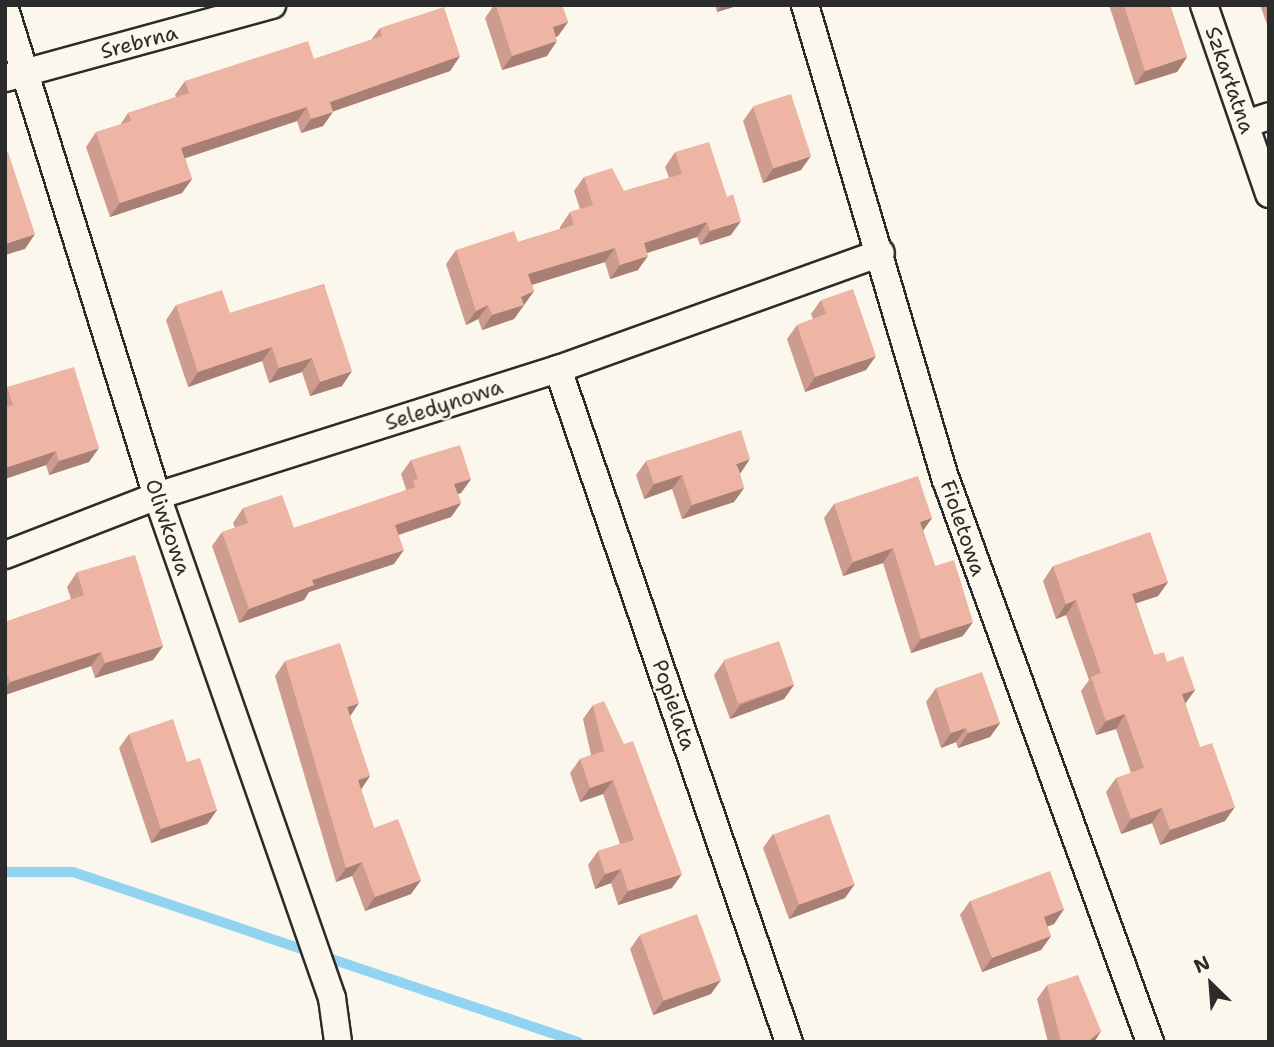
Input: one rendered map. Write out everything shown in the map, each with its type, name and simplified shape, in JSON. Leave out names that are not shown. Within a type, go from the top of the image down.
[{"type":"street","name":"Srebrna","points":[[16,75],[272,5]]},
{"type":"street","name":"Fioletowa","points":[[806,5],[946,480],[1150,1042]]},
{"type":"street","name":"Szkarłatna","points":[[1204,5],[1257,120],[1269,194]]},
{"type":"street","name":"Oliwkowa","points":[[5,9],[16,75],[157,496],[332,998],[338,1042]]},
{"type":"street","name":"Seledynowa","points":[[5,555],[157,496],[558,369],[881,253]]},
{"type":"street","name":"Popielata","points":[[558,369],[789,1042]]},
{"type":"building","points":[[496,5],[562,5],[568,22],[553,27],[557,41],[512,56]]},
{"type":"building","points":[[1124,5],[1170,5],[1187,57],[1145,71]]},
{"type":"building","points":[[444,7],[460,56],[330,102],[333,112],[311,119],[307,107],[181,148],[192,179],[120,203],[96,132],[131,121],[128,113],[189,93],[185,81],[308,41],[314,59],[382,36],[380,28]]},
{"type":"building","points":[[791,94],[811,156],[773,168],[753,106]]},
{"type":"building","points":[[709,142],[727,197],[733,194],[741,221],[710,231],[707,222],[644,243],[648,256],[620,265],[615,248],[528,274],[534,291],[521,297],[524,305],[492,315],[488,305],[476,311],[456,250],[514,231],[518,242],[574,225],[570,212],[593,205],[584,177],[612,168],[624,191],[682,174],[675,152]]},
{"type":"building","points":[[8,152],[35,234],[5,244],[5,153]]},
{"type":"building","points":[[324,284],[352,371],[320,382],[312,358],[279,368],[272,347],[198,372],[176,305],[222,290],[230,313]]},
{"type":"building","points":[[853,289],[876,356],[815,377],[797,325],[826,314],[821,300]]},
{"type":"building","points":[[74,367],[99,448],[59,461],[56,451],[5,468],[5,407],[13,405],[7,387]]},
{"type":"building","points":[[741,430],[750,459],[736,464],[744,488],[692,505],[682,475],[654,484],[646,461]]},
{"type":"building","points":[[460,445],[471,479],[454,484],[461,503],[395,525],[404,550],[312,580],[314,585],[249,609],[222,532],[248,523],[243,508],[282,495],[294,528],[415,487],[413,480],[418,479],[411,460]]},
{"type":"building","points":[[918,476],[932,518],[920,522],[935,566],[954,560],[973,622],[921,639],[893,548],[853,562],[834,504]]},
{"type":"building","points":[[1150,532],[1168,582],[1132,594],[1154,655],[1164,652],[1167,662],[1183,656],[1195,690],[1182,694],[1200,747],[1212,743],[1235,807],[1170,830],[1162,808],[1131,819],[1116,778],[1144,768],[1125,714],[1106,721],[1091,677],[1101,673],[1076,600],[1066,604],[1053,566]]},
{"type":"building","points":[[135,555],[163,646],[105,663],[101,652],[10,682],[8,676],[5,677],[5,622],[84,595],[77,572]]},
{"type":"building","points":[[779,641],[794,684],[738,704],[723,660]]},
{"type":"building","points":[[340,643],[359,703],[347,707],[370,776],[358,780],[374,828],[398,819],[421,880],[375,897],[362,862],[346,868],[285,661]]},
{"type":"building","points":[[982,672],[1000,723],[968,733],[966,728],[951,733],[936,688]]},
{"type":"building","points":[[604,701],[624,744],[633,741],[682,874],[628,891],[621,869],[605,874],[598,851],[634,840],[613,780],[590,788],[580,759],[604,751],[593,705]]},
{"type":"building","points":[[173,719],[187,762],[200,758],[217,810],[161,829],[129,734]]},
{"type":"building","points":[[829,814],[855,884],[799,905],[774,834]]},
{"type":"building","points":[[1050,871],[1064,909],[1044,917],[1051,936],[992,958],[970,901]]},
{"type":"building","points":[[697,914],[721,980],[664,1001],[640,935]]},
{"type":"building","points":[[1078,975],[1101,1031],[1089,1041],[1061,1042],[1047,985]]},
{"type":"waterway","points":[[5,872],[73,872],[578,1042]]}]
